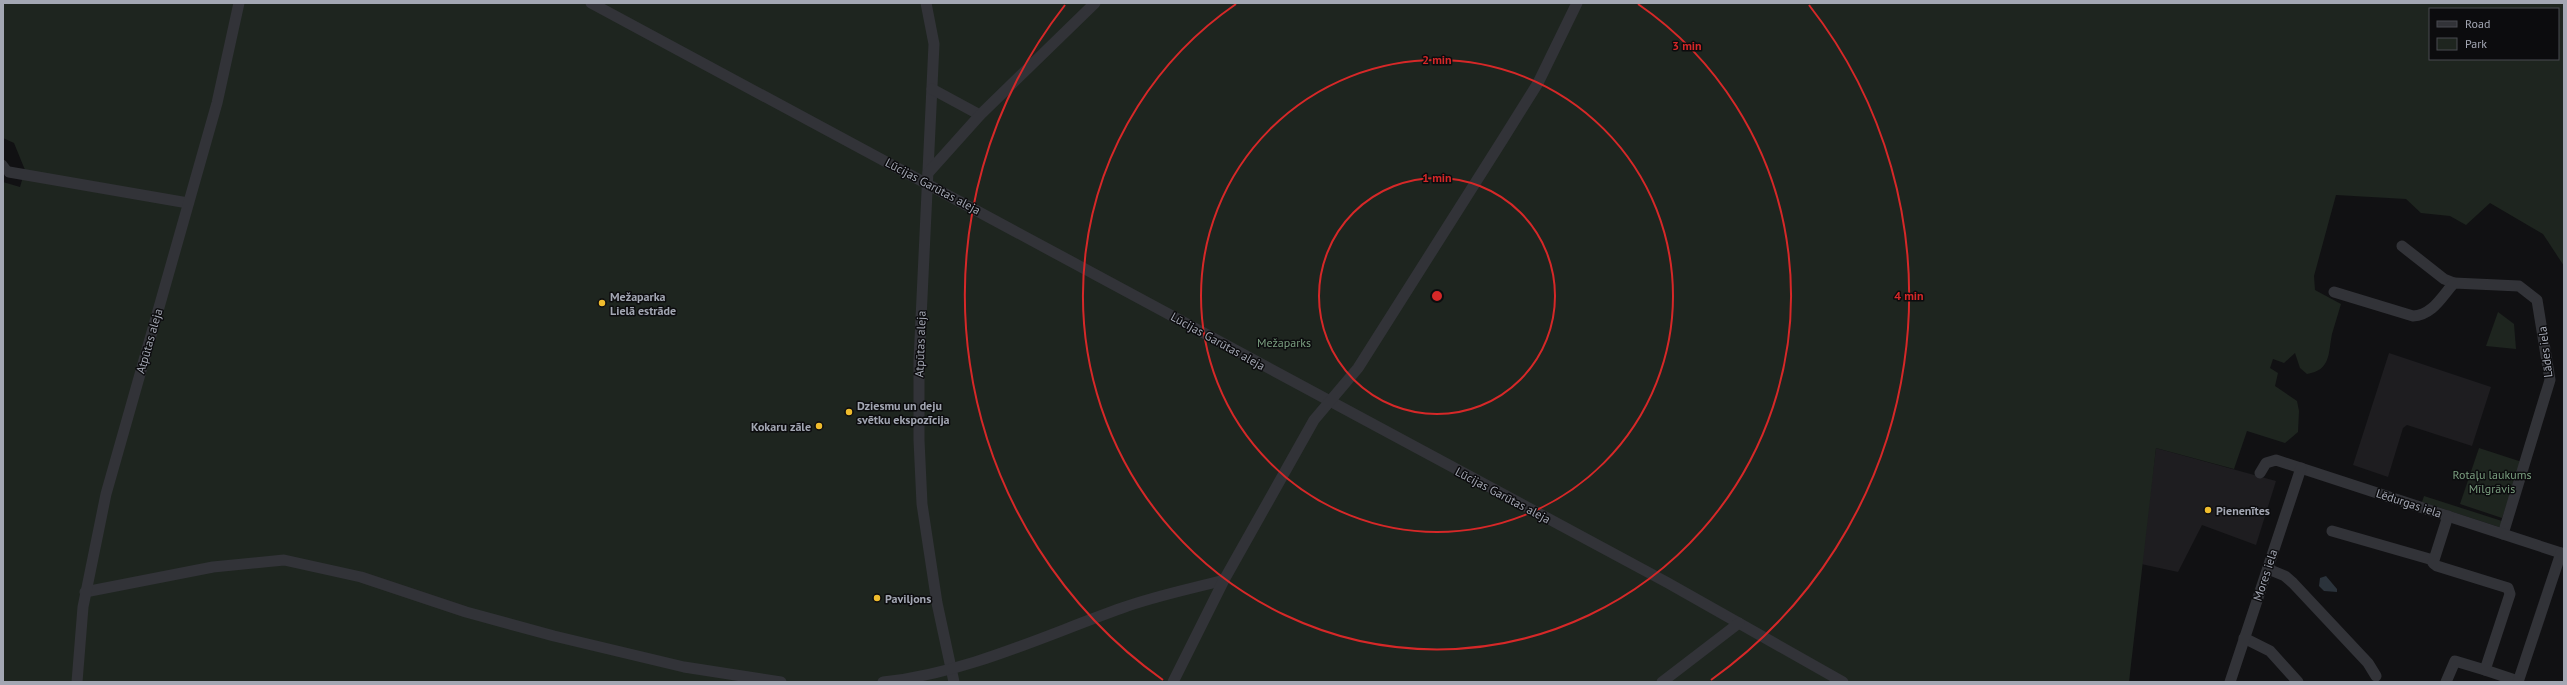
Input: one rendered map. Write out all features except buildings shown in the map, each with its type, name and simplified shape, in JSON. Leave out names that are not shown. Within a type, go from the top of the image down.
[{"type":"street","name":"Atpūtas aleja","points":[[77,682],[85,592],[106,494],[217,102],[239,3]]},
{"type":"street","name":"Lūcijas Garūtas aleja","points":[[591,3],[928,178],[1330,402],[1739,623],[1843,682]]},
{"type":"street","name":"Atpūtas aleja","points":[[926,3],[934,44],[919,361],[919,440],[922,504],[936,603],[950,670],[954,682]]},
{"type":"street","points":[[928,178],[980,115],[1095,3]]},
{"type":"street","points":[[1174,682],[1224,580],[1314,420],[1358,368],[1538,83],[1577,3]]},
{"type":"street","points":[[932,89],[980,115]]},
{"type":"street","points":[[5,169],[188,203]]},
{"type":"street","name":"Lādes iela","points":[[2402,246],[2444,279],[2454,283],[2519,286],[2533,295],[2539,307],[2550,380],[2530,451],[2503,534]]},
{"type":"street","points":[[2334,292],[2413,316],[2422,315],[2432,309],[2454,283]]},
{"type":"street","name":"Lēdurgas iela","points":[[2260,473],[2263,467],[2270,461],[2301,468],[2562,554]]},
{"type":"street","name":"Mores iela","points":[[2230,682],[2301,468]]},
{"type":"street","points":[[2433,560],[2448,516]]},
{"type":"street","points":[[2332,530],[2433,560],[2437,566],[2508,588],[2510,594],[2485,670]]},
{"type":"street","points":[[2446,682],[2455,661],[2518,682],[2562,554]]},
{"type":"street","points":[[85,592],[213,567],[284,560],[361,577],[466,612],[554,636],[684,667],[780,682]]},
{"type":"street","points":[[2268,569],[2285,576],[2293,583],[2368,663],[2376,676]]},
{"type":"street","points":[[882,682],[950,670],[1016,649],[1123,608],[1224,580]]},
{"type":"street","points":[[1662,682],[1739,623]]},
{"type":"street","points":[[2244,638],[2270,651],[2298,682]]},
{"type":"shaded area","points":[[2389,353],[2491,387],[2472,446],[2407,425],[2403,428],[2388,477],[2353,465]]},
{"type":"shaded area","name":"Pienenītes","points":[[2156,448],[2276,481],[2256,545],[2202,525],[2178,572],[2141,564]]},
{"type":"shaded area","points":[[2326,576],[2337,589],[2337,592],[2324,591],[2319,586],[2320,578]]},
{"type":"green space","name":"Mežaparks","points":[[3,3],[2564,3],[2564,266],[2543,234],[2490,203],[2466,225],[2450,216],[2421,213],[2406,199],[2336,195],[2314,276],[2315,290],[2341,304],[2332,334],[2327,360],[2320,369],[2307,374],[2300,368],[2295,353],[2284,363],[2273,359],[2270,368],[2278,373],[2275,386],[2297,401],[2299,411],[2298,432],[2285,443],[2247,431],[2234,469],[2156,448],[2129,682],[3,682],[3,182],[20,187],[25,170],[14,143],[3,138]]},
{"type":"green space","points":[[2498,312],[2514,324],[2516,349],[2486,346]]},
{"type":"green space","name":"Rotaļu laukums Mīlgrāvis","points":[[2479,448],[2522,462],[2502,518],[2460,504]]},
{"type":"green space","points":[[2424,496],[2502,521],[2502,525],[2499,527],[2422,502]]},
{"type":"place","name":"Mežaparka Lielā estrāde","points":[[602,303]]},
{"type":"place","name":"Dziesmu un deju svētku ekspozīcija","points":[[849,412]]},
{"type":"place","name":"Kokaru zāle","points":[[819,426]]},
{"type":"place","name":"Pienenītes","points":[[2208,510]]},
{"type":"place","name":"Paviljons","points":[[877,598]]}]
